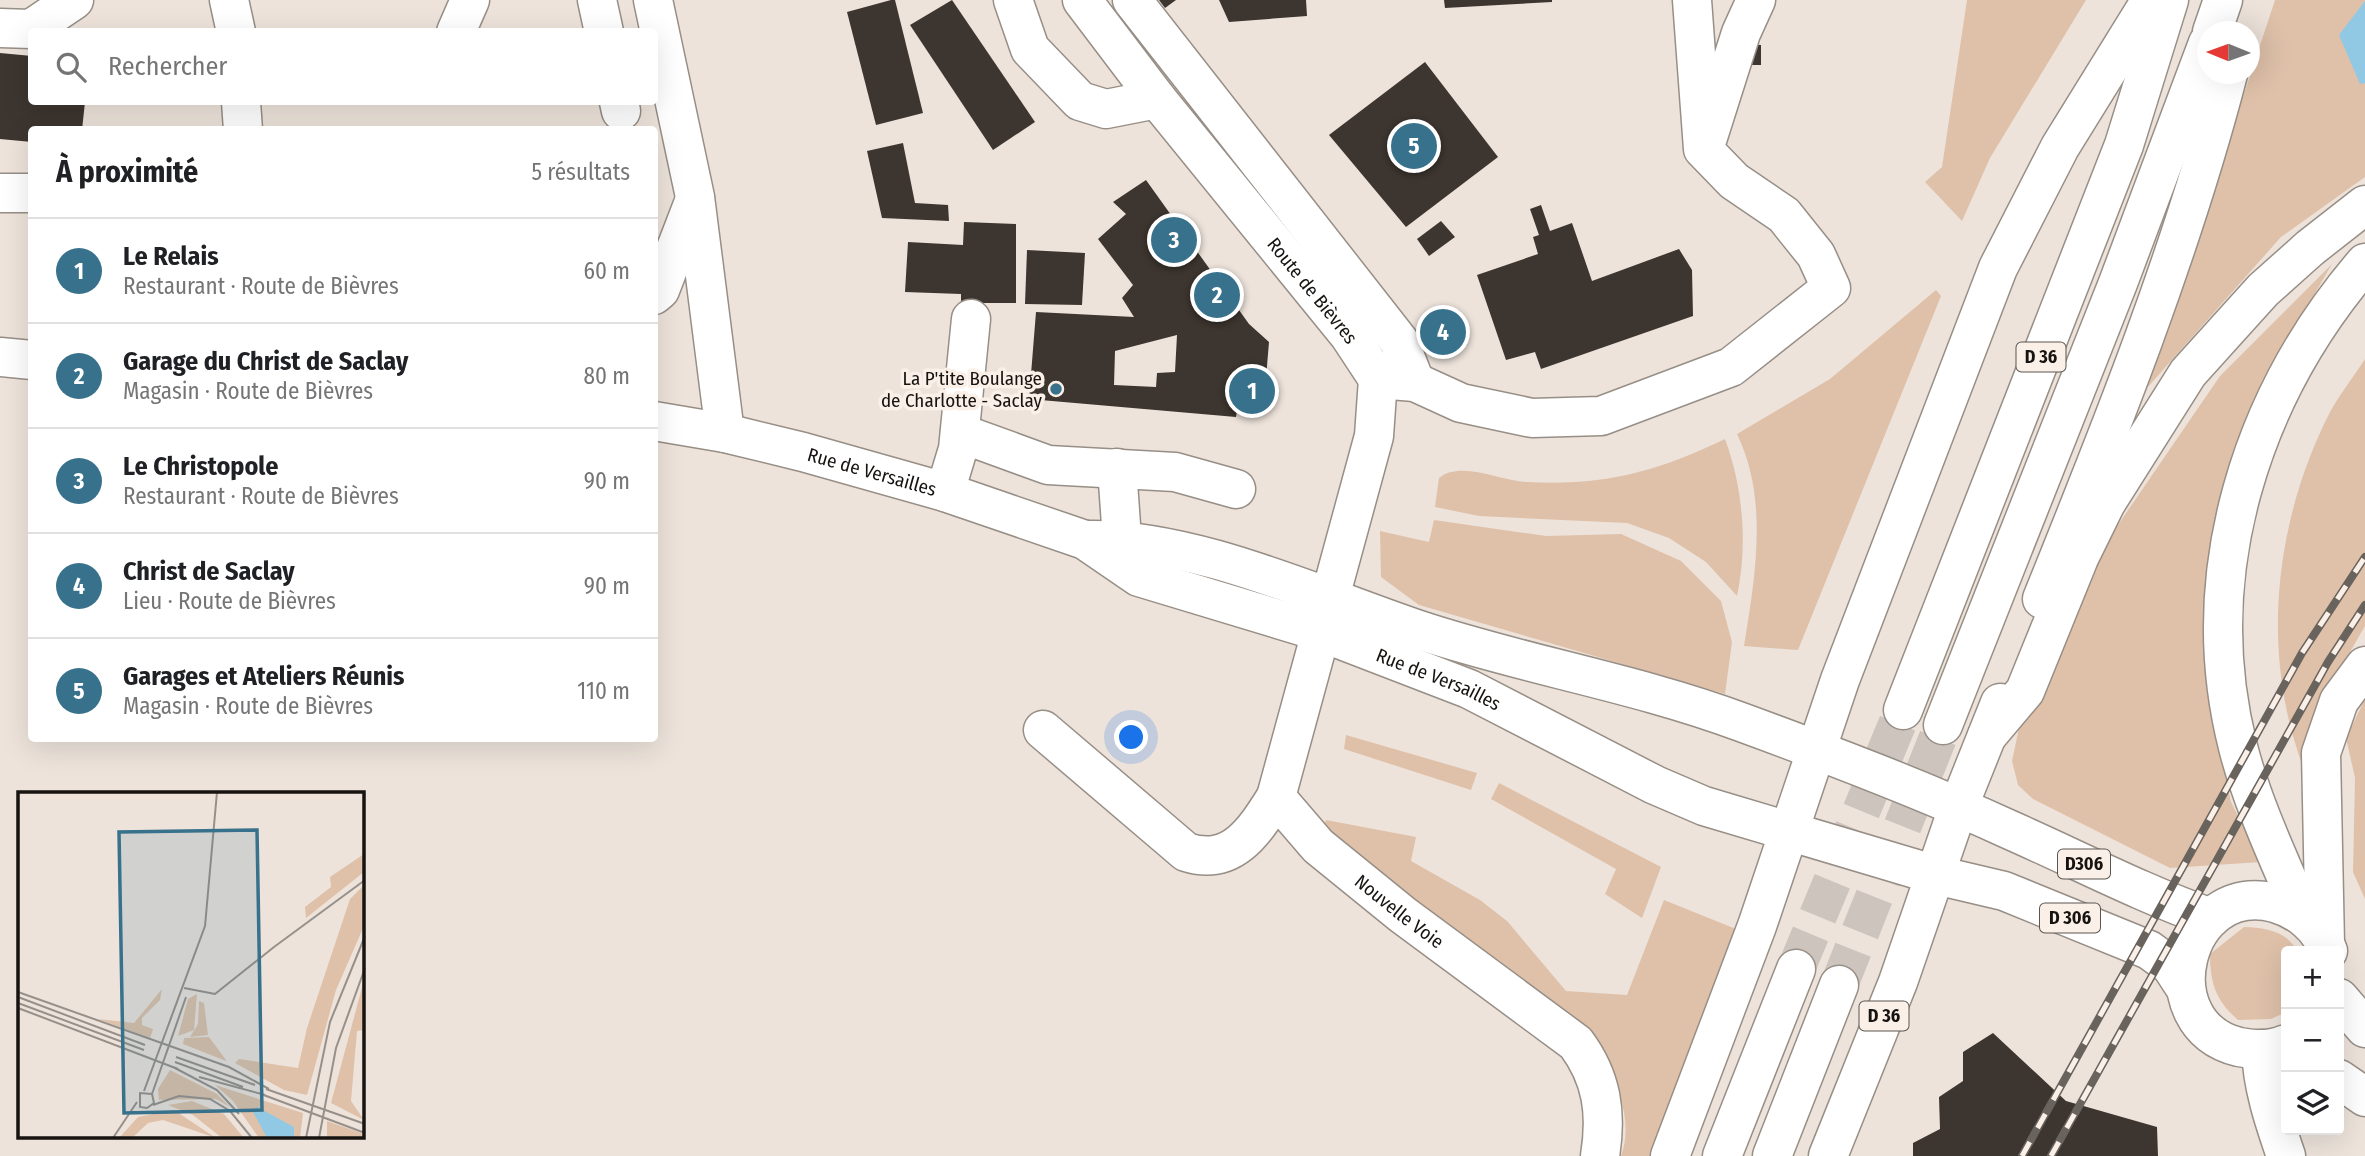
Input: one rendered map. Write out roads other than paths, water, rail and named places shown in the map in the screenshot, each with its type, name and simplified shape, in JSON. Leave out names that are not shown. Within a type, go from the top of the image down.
[{"type":"main road","points":[[32,28],[74,0]]},
{"type":"main road","points":[[229,0],[235,28]]},
{"type":"main road","points":[[458,28],[470,0]]},
{"type":"main road","points":[[597,0],[603,28]]},
{"type":"main road","points":[[653,0],[695,197],[712,307],[725,433]]},
{"type":"main road","points":[[1013,0],[1030,49],[1080,101],[1106,109],[1157,99]]},
{"type":"main road","name":"Route de Bièvres","points":[[1082,0],[1157,99],[1349,335],[1378,379]]},
{"type":"main road","name":"Route de Bièvres","points":[[1132,0],[1399,341],[1415,382]]},
{"type":"main road","points":[[1043,730],[1186,852],[1203,858],[1221,856],[1244,839],[1276,797],[1374,436],[1378,379],[1415,382],[1461,403],[1532,418],[1601,416],[1731,368],[1831,288],[1816,255],[1784,215],[1734,181],[1703,149],[1692,0]]},
{"type":"main road","points":[[1703,149],[1718,114],[1741,33],[1756,0]]},
{"type":"main road","points":[[1670,1156],[1757,926],[1815,749],[1998,268],[2060,147],[2151,0]]},
{"type":"main road","name":"D 36","points":[[1903,710],[2124,145],[2169,0]]},
{"type":"main road","points":[[2216,21],[2223,0]]},
{"type":"main road","points":[[2236,0],[2237,21]]},
{"type":"main road","points":[[0,28],[28,29]]},
{"type":"main road","name":"D 36","points":[[1943,725],[2113,296],[2197,70]]},
{"type":"main road","name":"D 36","points":[[1828,1156],[1936,875],[1958,808],[2110,431],[2176,250],[2225,84]]},
{"type":"main road","points":[[242,105],[243,126]]},
{"type":"main road","points":[[0,193],[28,193]]},
{"type":"main road","points":[[658,292],[695,197]]},
{"type":"main road","points":[[1987,736],[2025,691],[2079,558],[2106,503],[2188,373],[2263,290],[2309,248],[2365,205]]},
{"type":"main road","points":[[2319,937],[2253,796],[2238,747],[2228,694],[2225,651],[2227,559],[2245,472],[2276,396],[2317,323],[2365,263]]},
{"type":"main road","points":[[945,492],[960,433],[971,319]]},
{"type":"main road","points":[[0,357],[28,360]]},
{"type":"main road","name":"Rue de Versailles","points":[[658,422],[725,433],[945,492],[1104,540],[1147,542],[1326,614],[1655,785],[1704,806],[1787,831]]},
{"type":"main road","points":[[960,433],[1048,465],[1175,472],[1236,489]]},
{"type":"main road","points":[[1104,540],[1117,468]]},
{"type":"main road","name":"Rue de Versailles","points":[[1326,614],[1420,631],[1699,708],[1815,749],[1958,808]]},
{"type":"main road","points":[[2319,937],[2321,753],[2339,701],[2365,666]]},
{"type":"main road","name":"Nouvelle Voie","points":[[1276,797],[1328,855],[1403,915],[1576,1043],[1590,1062],[1602,1097],[1604,1129],[1600,1156]]},
{"type":"main road","name":"D306","points":[[1958,808],[2130,886],[2211,918]]},
{"type":"main road","name":"D 306","points":[[1787,831],[1936,875],[2004,891],[2149,950],[2171,966],[2186,989]]},
{"type":"main road","points":[[2286,1156],[2272,1113],[2278,1047],[2228,1044],[2214,1036],[2193,1011],[2186,989],[2185,969],[2189,950],[2198,933],[2211,918],[2228,907],[2247,902],[2266,901],[2286,906],[2319,937]]},
{"type":"main road","points":[[1722,1156],[1796,968]]},
{"type":"main road","name":"D 36","points":[[1772,1156],[1839,985]]},
{"type":"main road","points":[[2344,1004],[2365,1028]]},
{"type":"main road","points":[[2344,1082],[2365,1097]]},
{"type":"water","points":[[2365,1],[2365,83],[2360,84],[2339,35]]},
{"type":"tunnel","points":[[1796,969],[1903,710]]},
{"type":"tunnel","points":[[1839,985],[1943,725]]},
{"type":"railway","points":[[2022,1156],[2302,653],[2365,557]]},
{"type":"railway","points":[[2051,1156],[2328,662],[2365,605]]},
{"type":"place","name":"Garages et Ateliers Réunis","points":[[1414,146]]},
{"type":"place","name":"Le Christopole","points":[[1174,240]]},
{"type":"place","name":"Garage du Christ de Saclay","points":[[1217,295]]},
{"type":"place","name":"Christ de Saclay","points":[[1443,332]]},
{"type":"place","name":"La P'tite Boulange de Charlotte - Saclay","points":[[1056,389]]},
{"type":"place","name":"Le Relais","points":[[1252,391]]}]
